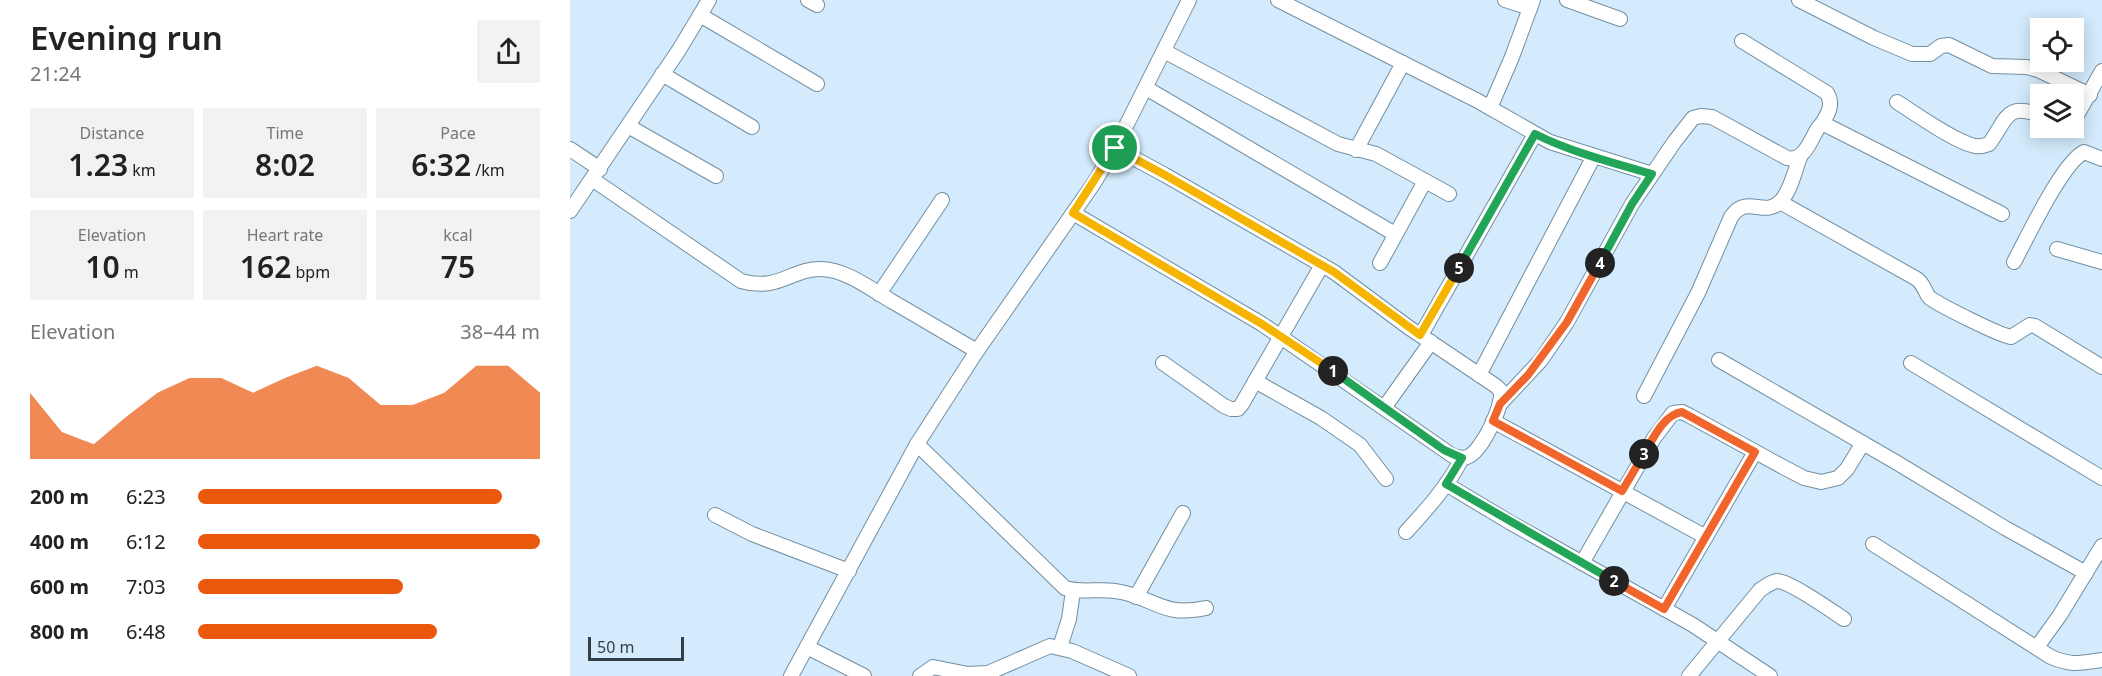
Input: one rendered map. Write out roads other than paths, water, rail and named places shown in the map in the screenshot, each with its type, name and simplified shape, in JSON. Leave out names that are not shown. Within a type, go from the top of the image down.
[{"type":"street","points":[[570,210],[628,126],[709,0]]},
{"type":"street","points":[[791,676],[917,444],[977,351],[1073,213],[1115,148],[1189,0]]},
{"type":"street","points":[[1278,0],[1490,108],[1550,142],[1652,174]]},
{"type":"street","points":[[1490,108],[1531,4],[1505,0]]},
{"type":"street","points":[[1567,0],[1620,19]]},
{"type":"street","points":[[1798,0],[1874,38],[1912,54],[1929,54],[1941,46],[1949,45],[1992,66],[2027,67],[2038,70],[2090,94]]},
{"type":"street","points":[[700,15],[817,84]]},
{"type":"street","points":[[1644,396],[1682,326],[1736,209],[1743,205],[1770,208],[1780,202],[1800,157],[1831,106],[1831,99],[1827,93],[1742,41]]},
{"type":"street","points":[[1164,51],[1338,144],[1376,154],[1449,194]]},
{"type":"street","points":[[1356,150],[1403,63]]},
{"type":"street","points":[[2084,104],[2102,71]]},
{"type":"street","points":[[662,74],[752,127]]},
{"type":"street","points":[[1146,88],[1395,234]]},
{"type":"street","points":[[1897,102],[1976,147],[1989,144],[2012,112],[2020,109],[2030,112]]},
{"type":"street","points":[[1073,213],[1280,336],[1444,450],[1462,458],[1470,457],[1478,448],[1500,404],[1528,375],[1567,322],[1613,237],[1652,174],[1693,118],[1712,117],[1787,158],[1794,160],[1800,157]]},
{"type":"street","points":[[1821,125],[1832,127],[2002,214]]},
{"type":"street","points":[[628,126],[716,176]]},
{"type":"street","points":[[1384,408],[1426,339],[1535,134]]},
{"type":"street","points":[[1115,148],[1322,265],[1500,391],[1500,404]]},
{"type":"street","points":[[570,149],[596,174],[741,281],[763,284],[782,281],[809,270],[823,269],[840,273],[977,351]]},
{"type":"street","points":[[2014,262],[2048,199],[2075,160],[2084,152],[2102,159]]},
{"type":"street","points":[[1479,375],[1594,156]]},
{"type":"street","points":[[1380,263],[1425,181]]},
{"type":"street","points":[[879,294],[942,200]]},
{"type":"street","points":[[1780,202],[1917,279],[1932,299],[1998,333],[2012,337],[2030,326],[2035,326],[2102,367]]},
{"type":"street","points":[[2057,249],[2100,259]]},
{"type":"street","points":[[1162,363],[1224,406],[1231,409],[1238,408],[1322,265]]},
{"type":"street","points":[[1719,360],[2086,573]]},
{"type":"street","points":[[1911,363],[2102,478]]},
{"type":"street","points":[[1255,381],[1314,414],[1351,439],[1372,459],[1386,479]]},
{"type":"street","points":[[1582,563],[1654,438],[1673,413],[1682,412],[1804,478],[1821,483],[1838,478],[1847,469],[1863,443]]},
{"type":"street","points":[[1493,421],[1706,537]]},
{"type":"street","points":[[917,444],[1059,584],[1073,591],[1108,590],[1136,597],[1168,610],[1193,611],[1206,608]]},
{"type":"street","points":[[1664,609],[1755,452]]},
{"type":"street","points":[[1406,532],[1446,484],[1462,458]]},
{"type":"street","points":[[1446,484],[1719,641],[1770,676]]},
{"type":"street","points":[[1136,597],[1183,513]]},
{"type":"street","points":[[715,515],[752,534],[849,571]]},
{"type":"street","points":[[1873,544],[2051,657],[2065,663],[2079,665],[2102,660]]},
{"type":"street","points":[[2037,647],[2102,546]]},
{"type":"street","points":[[1689,676],[1760,590],[1769,584],[1779,581],[1791,585],[1844,619]]},
{"type":"street","points":[[1060,647],[1069,619],[1073,591]]},
{"type":"street","points":[[920,676],[933,667],[968,674],[988,673],[1050,646],[1060,647],[1103,663],[1129,676]]},
{"type":"street","points":[[807,647],[864,676]]}]
